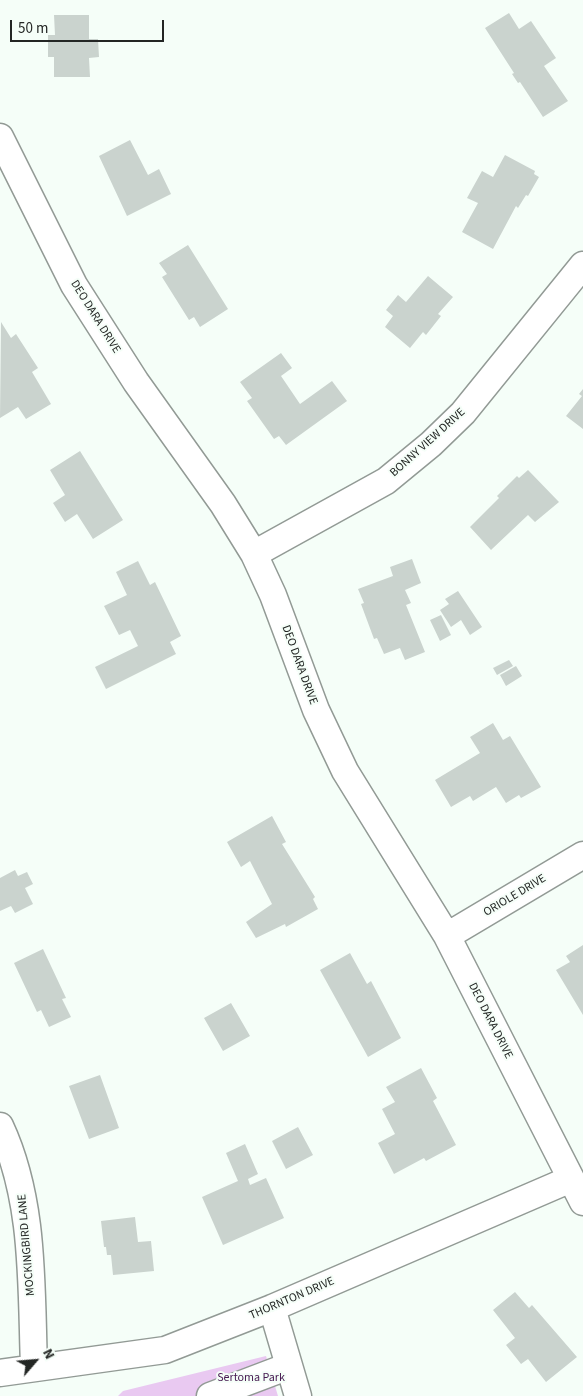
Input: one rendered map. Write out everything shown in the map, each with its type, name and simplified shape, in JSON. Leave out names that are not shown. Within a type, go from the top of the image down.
[{"type":"street","name":"DEO DARA DRIVE","points":[[0,137],[74,285],[136,382],[223,504],[254,554],[273,595],[316,710],[345,771],[447,936],[583,1202]]},
{"type":"street","name":"BONNY VIEW DRIVE","points":[[254,554],[386,481],[431,444],[463,413],[583,264]]},
{"type":"street","name":"ORIOLE DRIVE","points":[[447,936],[583,854]]},
{"type":"street","name":"MOCKINGBIRD LANE","points":[[0,1126],[9,1146],[23,1192],[30,1261],[34,1367]]},
{"type":"street","name":"THORNTON DRIVE","points":[[0,1373],[166,1350],[272,1308],[571,1179]]},
{"type":"street","points":[[272,1308],[298,1396]]},
{"type":"street","points":[[210,1396],[289,1366]]},
{"type":"green space","name":"Sertoma Park","points":[[266,1356],[278,1396],[118,1396],[123,1391]]},
{"type":"building","points":[[509,13],[519,29],[531,21],[556,58],[544,66],[568,101],[543,117],[520,82],[518,83],[512,74],[514,73],[485,28]]},
{"type":"building","points":[[54,15],[89,15],[89,39],[98,39],[99,57],[89,58],[90,77],[54,77],[54,57],[48,57],[48,35],[55,35]]},
{"type":"building","points":[[130,140],[148,175],[159,169],[171,194],[127,216],[99,156]]},
{"type":"building","points":[[505,155],[535,171],[534,174],[539,177],[528,196],[526,195],[518,208],[516,206],[493,249],[462,232],[478,203],[467,198],[482,171],[493,177]]},
{"type":"building","points":[[188,245],[228,309],[200,327],[194,317],[189,320],[162,277],[167,274],[159,263]]},
{"type":"building","points":[[428,276],[453,297],[438,314],[441,316],[426,335],[423,332],[410,348],[385,327],[393,316],[386,310],[398,295],[406,302]]},
{"type":"building","points":[[1,322],[11,338],[16,334],[38,368],[32,372],[51,404],[26,419],[18,407],[0,418]]},
{"type":"building","points":[[281,353],[292,368],[281,376],[300,404],[332,381],[347,401],[286,445],[279,436],[274,439],[247,401],[252,398],[240,382]]},
{"type":"building","points":[[583,389],[583,429],[566,416],[582,396],[579,394]]},
{"type":"building","points":[[80,451],[123,520],[93,539],[77,514],[65,522],[53,503],[65,495],[50,470]]},
{"type":"building","points":[[528,470],[559,502],[535,522],[528,515],[491,550],[470,527],[499,498],[497,496],[517,476],[519,478]]},
{"type":"building","points":[[412,559],[421,583],[405,590],[411,603],[406,605],[425,652],[405,660],[400,648],[384,654],[377,638],[374,639],[361,604],[364,603],[358,589],[393,576],[390,567]]},
{"type":"building","points":[[138,561],[150,585],[155,582],[181,636],[170,642],[176,654],[106,689],[95,667],[138,646],[130,630],[119,635],[104,606],[127,595],[116,572]]},
{"type":"building","points":[[458,591],[482,627],[470,635],[461,620],[451,627],[440,610],[449,604],[445,599]]},
{"type":"building","points":[[441,615],[451,635],[440,641],[430,620]]},
{"type":"building","points":[[509,660],[513,666],[497,675],[493,668]]},
{"type":"building","points":[[516,666],[522,676],[506,686],[500,675]]},
{"type":"building","points":[[493,723],[503,740],[510,736],[541,787],[521,798],[519,795],[506,803],[496,787],[473,801],[470,796],[451,807],[435,780],[480,753],[470,737]]},
{"type":"building","points":[[272,816],[286,842],[282,844],[315,897],[313,899],[318,909],[286,927],[285,924],[256,938],[246,922],[272,904],[250,861],[241,867],[227,842]]},
{"type":"building","points":[[15,870],[18,876],[27,872],[33,884],[25,888],[33,904],[15,913],[11,906],[0,911],[0,878]]},
{"type":"building","points":[[583,945],[583,1015],[556,970],[570,962],[566,956]]},
{"type":"building","points":[[43,949],[66,998],[62,999],[71,1017],[49,1027],[41,1010],[37,1012],[14,963]]},
{"type":"building","points":[[350,953],[367,984],[371,981],[401,1038],[368,1057],[320,970]]},
{"type":"building","points":[[231,1003],[250,1036],[223,1051],[204,1018]]},
{"type":"building","points":[[421,1068],[437,1098],[433,1101],[456,1145],[426,1161],[424,1158],[394,1174],[378,1143],[395,1134],[382,1109],[395,1102],[386,1087]]},
{"type":"building","points":[[100,1075],[119,1128],[89,1139],[69,1086]]},
{"type":"building","points":[[298,1127],[313,1155],[286,1169],[272,1141]]},
{"type":"building","points":[[245,1144],[258,1174],[248,1179],[250,1185],[266,1178],[284,1218],[223,1245],[202,1197],[238,1181],[226,1153]]},
{"type":"building","points":[[135,1217],[138,1242],[151,1241],[154,1271],[113,1275],[111,1255],[107,1255],[106,1247],[104,1247],[101,1221]]},
{"type":"building","points":[[515,1292],[529,1308],[532,1305],[577,1357],[546,1382],[528,1359],[521,1364],[506,1345],[515,1338],[493,1310]]}]
